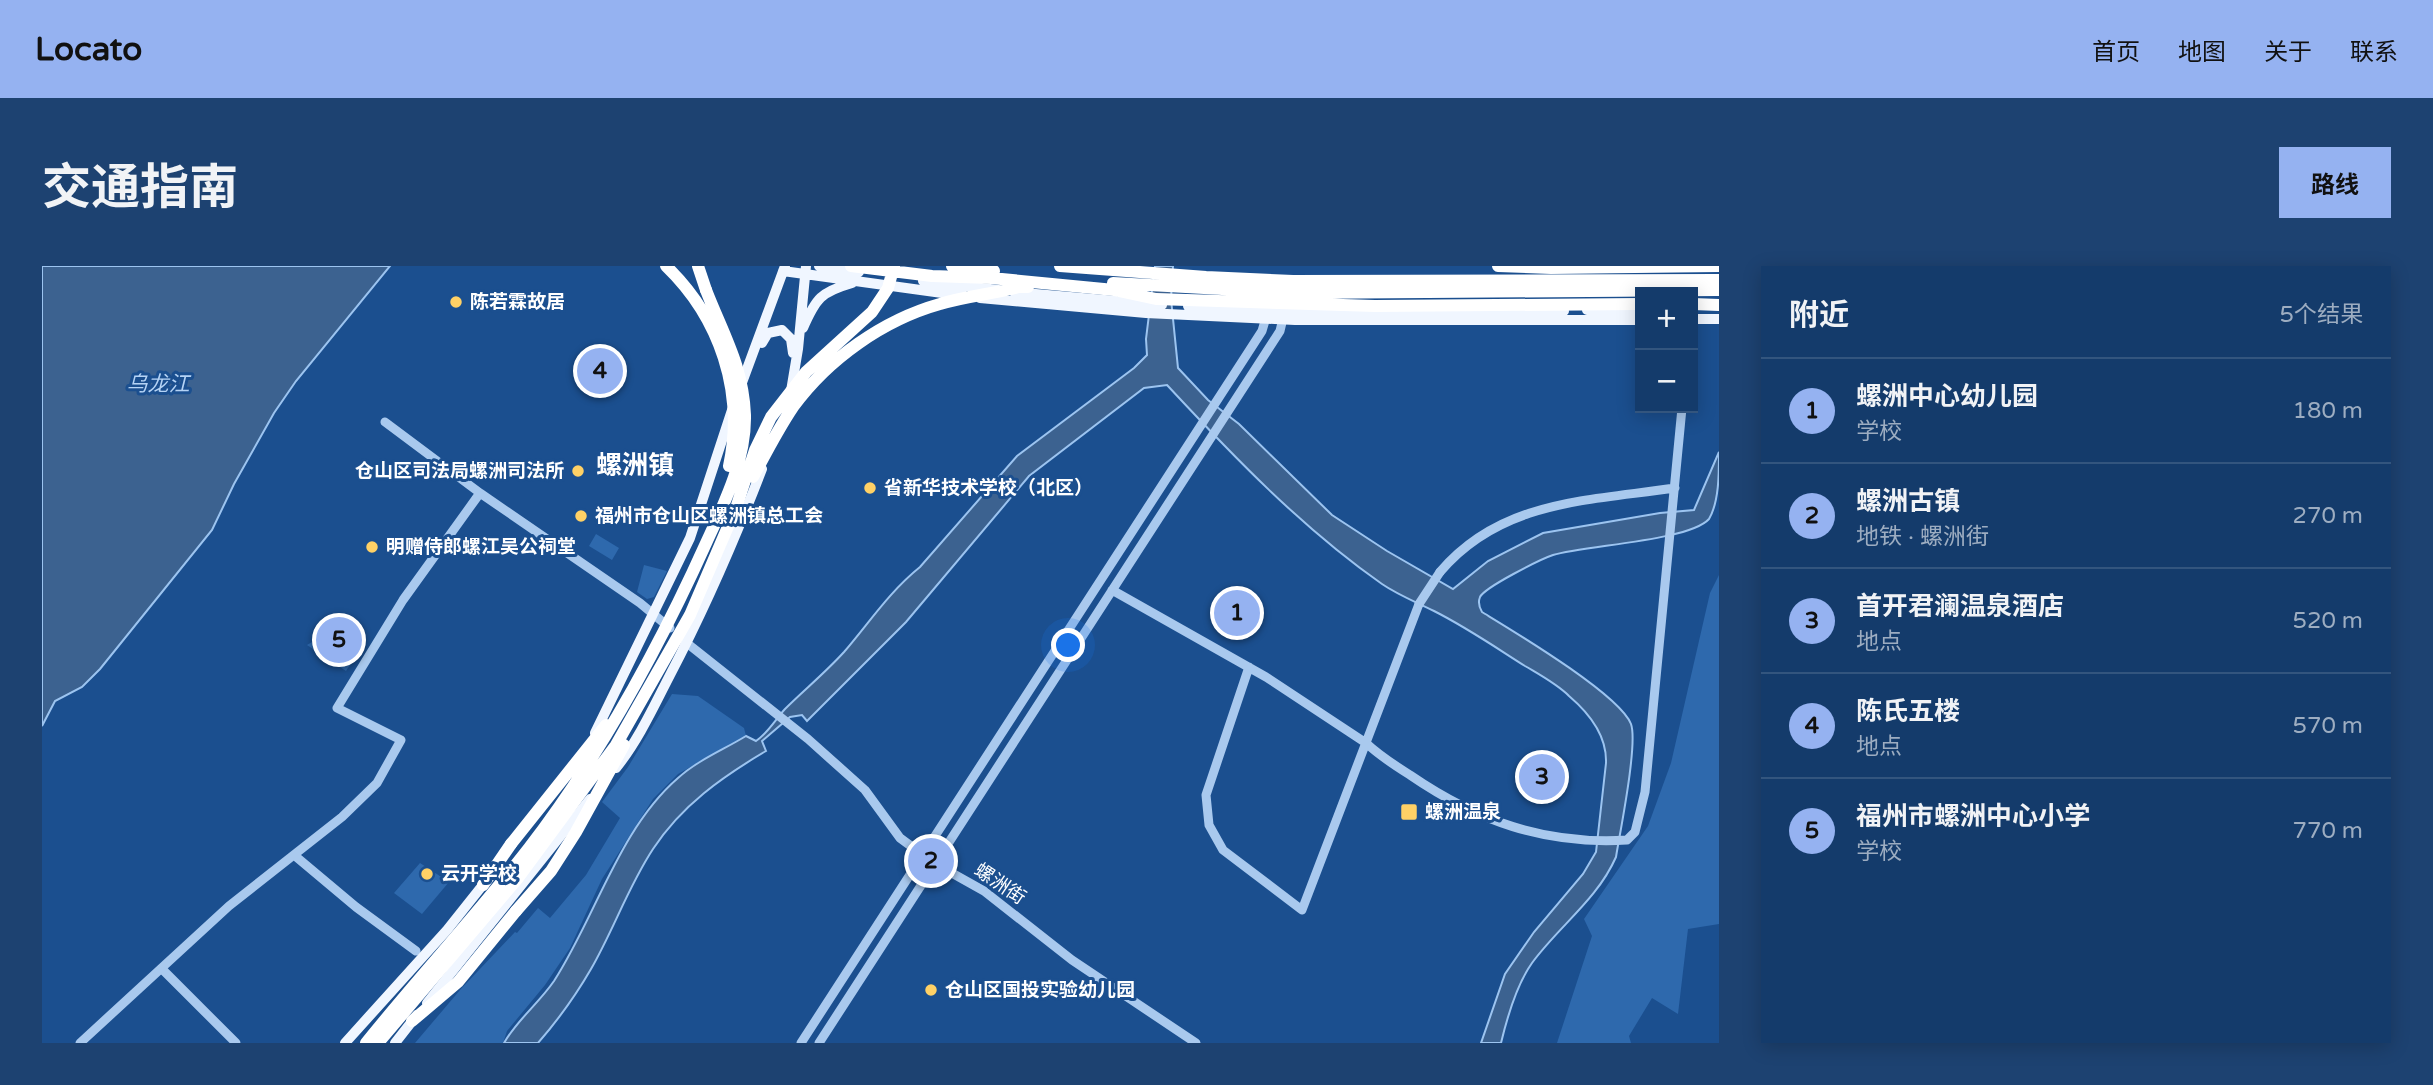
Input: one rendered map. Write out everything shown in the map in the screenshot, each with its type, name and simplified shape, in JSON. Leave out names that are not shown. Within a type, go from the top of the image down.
[{"type":"highway","points":[[666,266],[688,289],[711,325],[719,340],[732,386],[732,456],[707,542]]},
{"type":"highway","points":[[366,1043],[529,848],[583,771],[657,648],[707,542],[739,460],[745,415],[741,375],[698,266]]},
{"type":"highway","points":[[851,266],[932,276],[991,278],[1114,290],[1156,299],[1376,306],[1635,304]]},
{"type":"highway","points":[[379,1043],[525,868],[616,745],[690,615],[736,508],[755,450],[779,406],[806,372],[872,312],[888,288],[894,266]]},
{"type":"highway","points":[[952,266],[1136,285],[1295,293],[1719,290]]},
{"type":"highway","points":[[1060,266],[1293,281],[1719,280]]},
{"type":"highway","points":[[1498,266],[1719,266]]},
{"type":"highway","points":[[1551,268],[1568,266]]},
{"type":"highway","points":[[736,508],[794,405],[832,365],[864,340],[903,318],[939,304],[1019,287],[1068,286]]},
{"type":"highway","points":[[1698,305],[1719,307]]},
{"type":"highway","points":[[483,885],[511,844],[629,698]]},
{"type":"highway","points":[[412,1021],[458,982],[551,871],[611,771],[642,702]]},
{"type":"main road","points":[[819,266],[1146,309]]},
{"type":"main road","points":[[345,1043],[447,930],[518,842],[583,753],[696,523],[729,417],[784,269],[805,270],[856,282],[936,293],[1146,309],[1284,315],[1635,320]]},
{"type":"main road","points":[[395,1043],[623,759],[655,705],[687,643],[743,518],[783,418],[795,373],[805,270]]},
{"type":"main road","points":[[799,337],[821,296],[832,289],[856,282]]},
{"type":"main road","points":[[1698,309],[1719,307]]},
{"type":"main road","points":[[1284,315],[1635,310]]},
{"type":"main road","points":[[1698,319],[1719,319]]},
{"type":"main road","points":[[746,373],[768,333],[777,330],[786,332],[791,339],[795,373]]},
{"type":"street","points":[[801,1043],[1265,328],[1267,314]]},
{"type":"street","points":[[819,1043],[1280,331],[1284,315]]},
{"type":"street","points":[[1111,590],[1249,667],[1366,743],[1427,787],[1476,815],[1539,833],[1627,840],[1633,836],[1640,818],[1645,792],[1682,413]]},
{"type":"street","name":"螺洲街","points":[[385,422],[480,493],[653,614],[803,735],[865,790],[900,838],[934,863],[984,891],[1072,960],[1196,1043]]},
{"type":"street","points":[[1249,667],[1208,790],[1207,819],[1223,850],[1302,910],[1419,604],[1440,572],[1475,539],[1517,516],[1553,507],[1675,488]]},
{"type":"street","points":[[80,1043],[229,905],[342,817],[377,783],[401,740],[337,708],[404,600],[480,493]]},
{"type":"street","points":[[294,855],[348,901],[416,951]]},
{"type":"street","points":[[162,969],[236,1043]]},
{"type":"shaded area","points":[[596,534],[619,548],[612,560],[589,546]]},
{"type":"shaded area","points":[[644,565],[667,571],[654,597],[647,599],[637,592]]},
{"type":"shaded area","points":[[1719,575],[1719,924],[1688,929],[1678,1014],[1652,998],[1629,1036],[1631,1043],[1557,1043],[1592,936],[1584,919],[1648,826],[1671,763],[1710,593]]},
{"type":"shaded area","points":[[325,626],[358,646],[358,657],[346,671],[307,645],[312,642],[318,628]]},
{"type":"shaded area","points":[[672,694],[698,696],[744,728],[746,736],[678,774],[653,799],[602,879],[570,948],[545,985],[507,1031],[503,1043],[415,1043],[460,990],[538,908],[550,918],[586,875],[620,818],[602,802],[628,767]]},
{"type":"shaded area","points":[[420,863],[449,882],[422,914],[394,893]]},
{"type":"water","name":"乌龙江","points":[[42,266],[390,266],[296,381],[274,413],[212,530],[100,669],[82,687],[55,701],[42,726]]},
{"type":"water","points":[[1155,266],[1173,266],[1171,299],[1178,368],[1208,400],[1239,424],[1332,515],[1453,589],[1488,561],[1543,533],[1660,513],[1694,510],[1719,452],[1715,504],[1709,519],[1698,526],[1660,537],[1553,555],[1502,580],[1480,597],[1482,612],[1564,664],[1607,697],[1622,711],[1631,724],[1633,734],[1616,857],[1599,886],[1527,971],[1513,1002],[1501,1043],[1481,1043],[1505,974],[1534,932],[1583,874],[1596,852],[1606,763],[1600,734],[1583,710],[1554,684],[1458,624],[1388,588],[1352,562],[1296,515],[1167,385],[1144,388],[1029,476],[906,622],[807,721],[802,715],[790,717],[762,741],[766,751],[734,771],[690,806],[653,849],[591,969],[553,1025],[538,1043],[504,1043],[554,981],[624,848],[657,799],[678,778],[702,760],[746,736],[756,741],[760,738],[785,709],[844,652],[889,597],[920,567],[1017,456],[1134,368],[1147,355],[1146,339]]},
{"type":"place","name":"陈若霖故居","points":[[456,302]]},
{"type":"place","name":"陈氏五楼","points":[[600,371]]},
{"type":"place","name":"仓山区司法局螺洲司法所","points":[[578,471]]},
{"type":"place","name":"省新华技术学校（北区）","points":[[870,488]]},
{"type":"place","name":"福州市仓山区螺洲镇总工会","points":[[581,516]]},
{"type":"place","name":"明赠侍郎螺江吴公祠堂","points":[[372,547]]},
{"type":"place","name":"螺洲中心幼儿园","points":[[1237,613]]},
{"type":"place","name":"福州市螺洲中心小学","points":[[339,640]]},
{"type":"place","name":"首开君澜温泉酒店","points":[[1542,777]]},
{"type":"place","name":"螺洲温泉","points":[[1409,812]]},
{"type":"place","name":"螺洲古镇","points":[[931,861]]},
{"type":"place","name":"云开学校","points":[[427,874]]},
{"type":"place","name":"仓山区国投实验幼儿园","points":[[931,990]]},
{"type":"district","name":"螺洲镇","points":[[635,465]]}]
